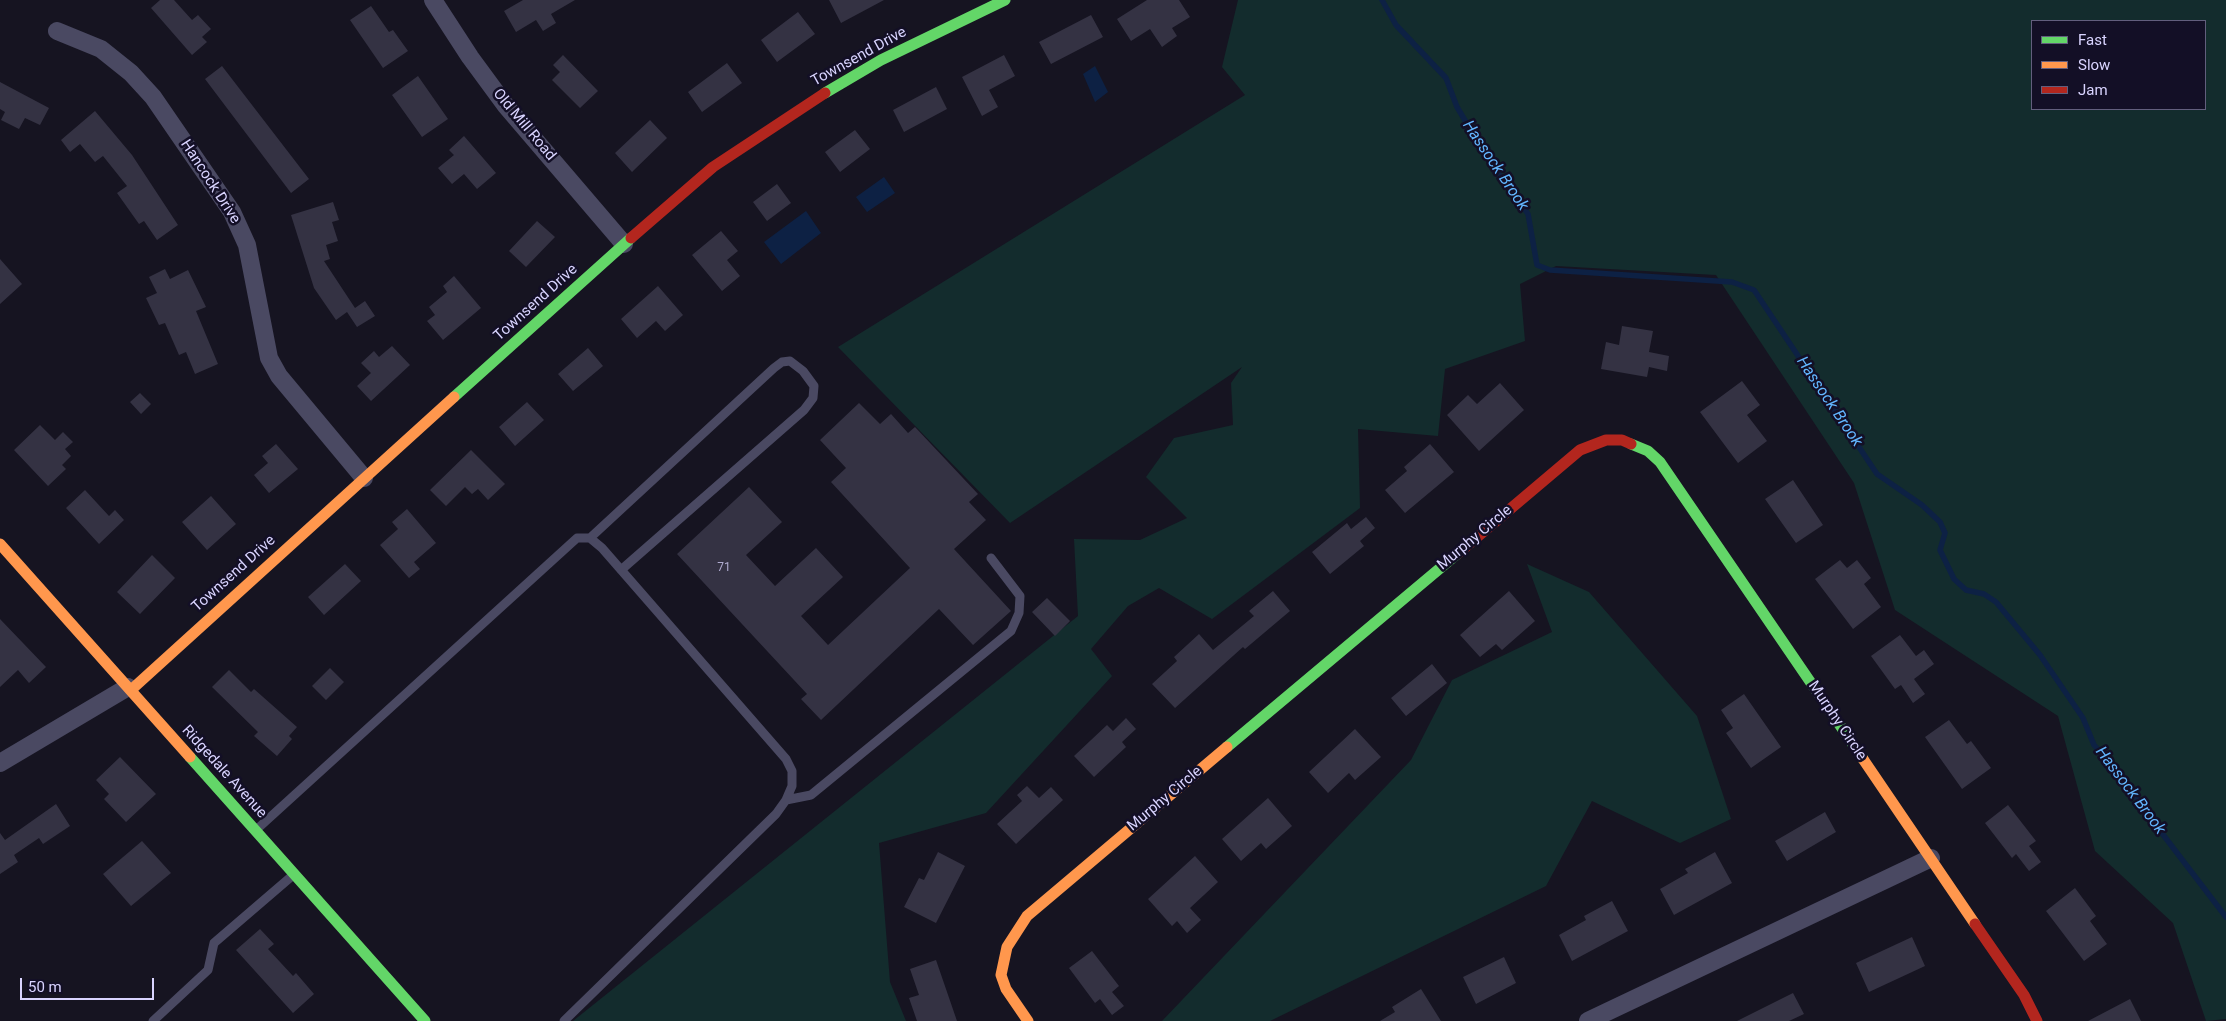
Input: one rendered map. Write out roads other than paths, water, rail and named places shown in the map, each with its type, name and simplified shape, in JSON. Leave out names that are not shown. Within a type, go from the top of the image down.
[{"type":"street","name":"Old Mill Road","points":[[433,0],[470,57],[506,106],[624,244]]},
{"type":"street","name":"Townsend Drive","points":[[130,689],[624,244],[713,167],[807,103],[881,60],[1004,0]]},
{"type":"street","name":"Hancock Drive","points":[[57,31],[100,49],[131,73],[153,97],[222,197],[238,222],[247,245],[269,358],[278,376],[364,478]]},
{"type":"street","name":"Murphy Circle","points":[[1028,1021],[1006,989],[1001,975],[1007,947],[1014,932],[1027,916],[1580,450],[1606,440],[1622,440],[1634,443],[1648,451],[1660,462],[2024,995],[2037,1021]]},
{"type":"street","name":"Ridgedale Avenue","points":[[0,544],[425,1021]]},
{"type":"street","points":[[0,763],[130,689]]},
{"type":"street","points":[[1588,1021],[1931,858]]},
{"type":"lane","points":[[590,538],[774,368],[782,362],[790,361],[803,371],[814,386],[813,398],[804,410],[621,570]]},
{"type":"lane","points":[[256,830],[577,538],[590,538],[602,548],[786,759],[792,771],[792,786],[786,800],[776,814],[564,1021]]},
{"type":"lane","points":[[786,800],[812,795],[1011,631],[1019,613],[1020,596],[991,558]]},
{"type":"lane","points":[[153,1021],[208,970],[214,943],[294,874]]},
{"type":"water","points":[[1095,66],[1108,92],[1095,102],[1083,74]]},
{"type":"water","points":[[884,177],[895,193],[867,212],[856,197]]},
{"type":"water","points":[[806,211],[821,233],[781,264],[764,242]]},
{"type":"waterway","name":"Hassock Brook","points":[[1382,0],[1396,25],[1446,78],[1457,107],[1488,159],[1528,214],[1537,265],[1550,270],[1732,282],[1754,290],[1877,474],[1922,505],[1940,522],[1945,533],[1940,550],[1954,579],[1966,590],[1984,594],[1996,602],[2040,655],[2083,718],[2094,745],[2127,782],[2145,811],[2226,917]]}]
